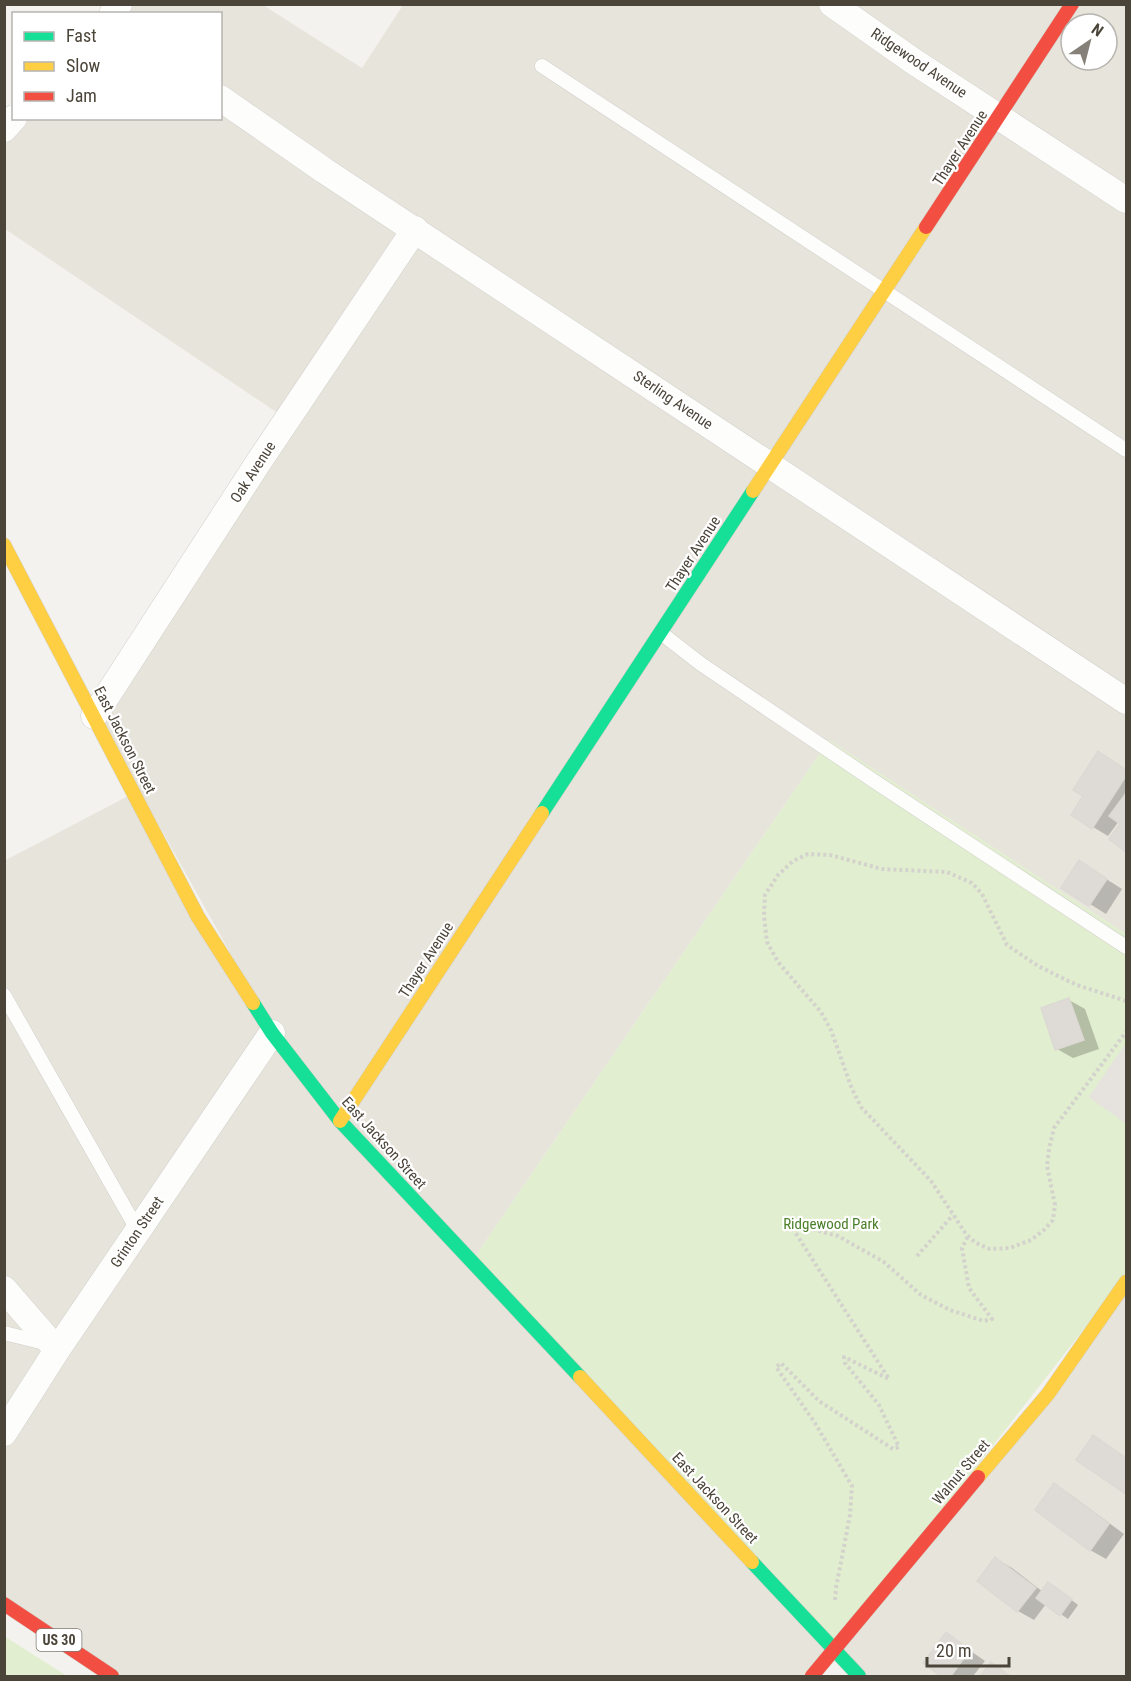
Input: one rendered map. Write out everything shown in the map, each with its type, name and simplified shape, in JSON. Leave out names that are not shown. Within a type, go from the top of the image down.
[{"type":"street","name":"Ridgewood Avenue","points":[[832,4],[913,61],[1126,200]]},
{"type":"street","name":"Thayer Avenue","points":[[340,1121],[1072,4]]},
{"type":"street","name":"Sterling Avenue","points":[[222,99],[325,171],[1126,701]]},
{"type":"street","name":"Oak Avenue","points":[[94,716],[258,463],[415,229]]},
{"type":"street","name":"East Jackson Street","points":[[4,544],[198,917],[272,1033],[340,1121],[859,1677]]},
{"type":"street","name":"Grinton Street","points":[[4,1433],[55,1348],[272,1033]]},
{"type":"street","name":"Walnut Street","points":[[812,1677],[1048,1394],[1126,1282]]},
{"type":"street","points":[[4,1289],[55,1348]]},
{"type":"street","name":"US 30","points":[[4,1604],[112,1677]]},
{"type":"lane","points":[[542,66],[1126,450]]},
{"type":"lane","points":[[661,633],[701,664],[874,781],[1126,947]]},
{"type":"lane","points":[[4,995],[138,1230]]},
{"type":"lane","points":[[4,1333],[55,1348]]},
{"type":"path","points":[[1126,1001],[1077,985],[1038,966],[1007,945],[982,894],[972,883],[955,874],[882,869],[830,855],[808,854],[793,861],[778,875],[765,895],[764,916],[767,942],[778,962],[821,1012],[831,1030],[852,1089],[861,1107],[931,1181],[968,1236],[990,1249],[1010,1248],[1031,1240],[1053,1220],[1055,1205],[1047,1166],[1048,1149],[1054,1128],[1126,1032]]},
{"type":"path","points":[[917,1256],[953,1215]]},
{"type":"path","points":[[835,1608],[836,1588],[850,1515],[852,1486],[815,1423],[776,1367],[781,1363],[819,1401],[893,1449],[899,1447],[879,1405],[845,1363],[844,1357],[889,1379],[793,1229],[797,1225],[838,1236],[884,1262],[921,1295],[950,1310],[984,1321],[992,1319],[969,1288],[962,1248],[968,1236]]},
{"type":"shaded area","points":[[121,5],[263,5],[362,68],[403,5],[1126,5],[1126,696],[222,96],[222,12],[116,12]]},
{"type":"shaded area","points":[[222,102],[768,466],[340,1118],[275,1033],[95,711],[285,418],[5,229],[4,132],[16,120],[222,120]]},
{"type":"shaded area","points":[[772,469],[1126,704],[1126,934],[829,740],[474,1258],[344,1120]]},
{"type":"shaded area","points":[[130,795],[331,1118],[829,1651],[806,1676],[114,1676],[5,1604],[4,861]]},
{"type":"shaded area","points":[[1126,1043],[1126,1124],[1089,1097]]},
{"type":"shaded area","points":[[1126,1286],[1126,1676],[863,1676],[838,1649]]},
{"type":"green space","name":"Ridgewood Park","points":[[829,740],[1126,934],[1126,1275],[835,1648],[474,1258]]},
{"type":"green space","points":[[4,1636],[67,1676],[5,1676]]},
{"type":"building","points":[[1098,751],[1126,770],[1126,776],[1092,829],[1071,815],[1083,796],[1073,790]]},
{"type":"building","points":[[1126,793],[1126,852],[1109,839],[1120,824],[1109,816]]},
{"type":"building","points":[[1079,860],[1107,879],[1089,906],[1061,888]]},
{"type":"building","points":[[1069,998],[1084,1040],[1055,1050],[1041,1008]]},
{"type":"building","points":[[1093,1435],[1126,1458],[1126,1494],[1076,1460]]},
{"type":"building","points":[[1054,1483],[1109,1524],[1090,1551],[1035,1510]]},
{"type":"building","points":[[995,1557],[1036,1588],[1017,1612],[977,1581]]},
{"type":"building","points":[[1048,1582],[1072,1599],[1060,1616],[1036,1598]]},
{"type":"building","points":[[946,1632],[970,1650],[951,1676],[941,1676],[923,1663]]},
{"type":"building","points":[[991,1662],[1010,1676],[980,1676]]},
{"type":"traffic: fast","points":[[542,813],[753,491]]},
{"type":"traffic: fast","points":[[253,1003],[272,1033],[340,1121],[580,1377]]},
{"type":"traffic: fast","points":[[752,1562],[859,1676]]},
{"type":"traffic: slow","points":[[753,491],[926,227]]},
{"type":"traffic: slow","points":[[4,545],[198,917],[253,1003]]},
{"type":"traffic: slow","points":[[340,1121],[542,813]]},
{"type":"traffic: slow","points":[[978,1477],[1048,1394],[1126,1282]]},
{"type":"traffic: slow","points":[[580,1377],[752,1562]]},
{"type":"traffic: jam","points":[[926,227],[1072,4]]},
{"type":"traffic: jam","points":[[812,1676],[978,1477]]},
{"type":"traffic: jam","points":[[4,1604],[112,1676]]}]
